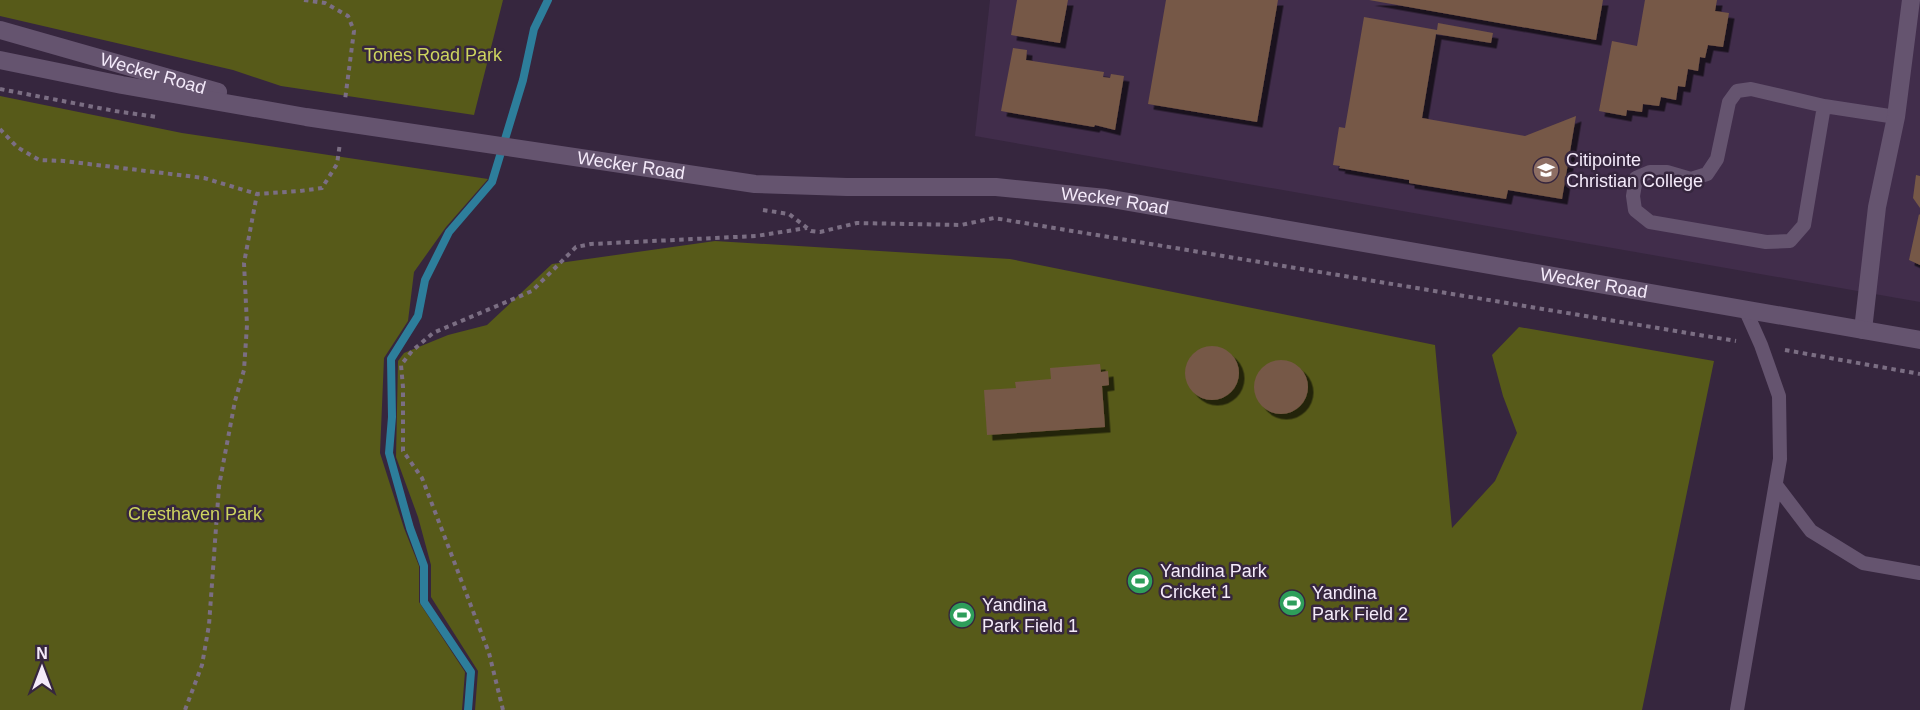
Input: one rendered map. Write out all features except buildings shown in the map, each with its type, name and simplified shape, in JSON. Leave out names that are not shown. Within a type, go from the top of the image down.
[{"type":"street","points":[[1863,330],[1877,207],[1896,117],[1911,0]]},
{"type":"street","name":"Wecker Road","points":[[0,30],[306,117]]},
{"type":"street","name":"Wecker Road","points":[[0,60],[122,86],[306,117],[754,184],[847,187],[996,187],[1106,198],[1920,340]]},
{"type":"lane","points":[[1824,106],[1804,225],[1790,240],[1766,242],[1650,222],[1635,210],[1633,196],[1636,178],[1650,172],[1667,172],[1691,179],[1707,174],[1717,159],[1729,102],[1737,91],[1751,89],[1824,106],[1896,117]]},
{"type":"lane","points":[[1737,710],[1780,459],[1779,396],[1745,309]]},
{"type":"lane","points":[[1776,485],[1811,531],[1863,563],[1920,573]]},
{"type":"path","points":[[0,129],[17,147],[39,160],[204,178],[257,194],[244,263],[247,325],[244,370],[219,486],[209,625],[202,666],[185,710]]},
{"type":"path","points":[[755,208],[789,214],[811,231],[820,232],[857,223],[961,225],[994,218],[1761,345],[1920,374]]},
{"type":"path","points":[[503,710],[489,653],[422,478],[403,451],[401,365],[412,351],[433,333],[532,291],[576,248],[591,244],[756,236],[807,228]]},
{"type":"shaded area","name":"Citipointe Christian College","points":[[990,0],[1920,0],[1920,302],[975,136]]},
{"type":"green space","name":"Tones Road Park","points":[[0,0],[503,0],[474,115],[281,86],[233,70],[0,16]]},
{"type":"green space","name":"Cresthaven Park","points":[[0,96],[182,133],[488,179],[446,227],[414,272],[408,321],[384,358],[380,453],[419,566],[419,602],[465,672],[462,710],[0,710]]},
{"type":"green space","points":[[715,241],[1010,259],[1435,345],[1452,528],[1495,481],[1517,433],[1503,396],[1492,355],[1519,327],[1714,361],[1642,710],[475,710],[478,671],[431,597],[431,565],[418,517],[396,457],[398,361],[404,353],[448,335],[487,325],[552,264]]},
{"type":"waterway","points":[[468,710],[471,672],[424,602],[424,566],[410,528],[389,453],[392,417],[391,359],[418,316],[425,280],[449,232],[492,182],[523,80],[534,29],[548,0]]},
{"type":"place","name":"Citipointe Christian College","points":[[1546,170]]},
{"type":"place","name":"Yandina Park Cricket 1","points":[[1140,581]]},
{"type":"place","name":"Yandina Park Field 2","points":[[1292,603]]},
{"type":"place","name":"Yandina Park Field 1","points":[[962,615]]}]
